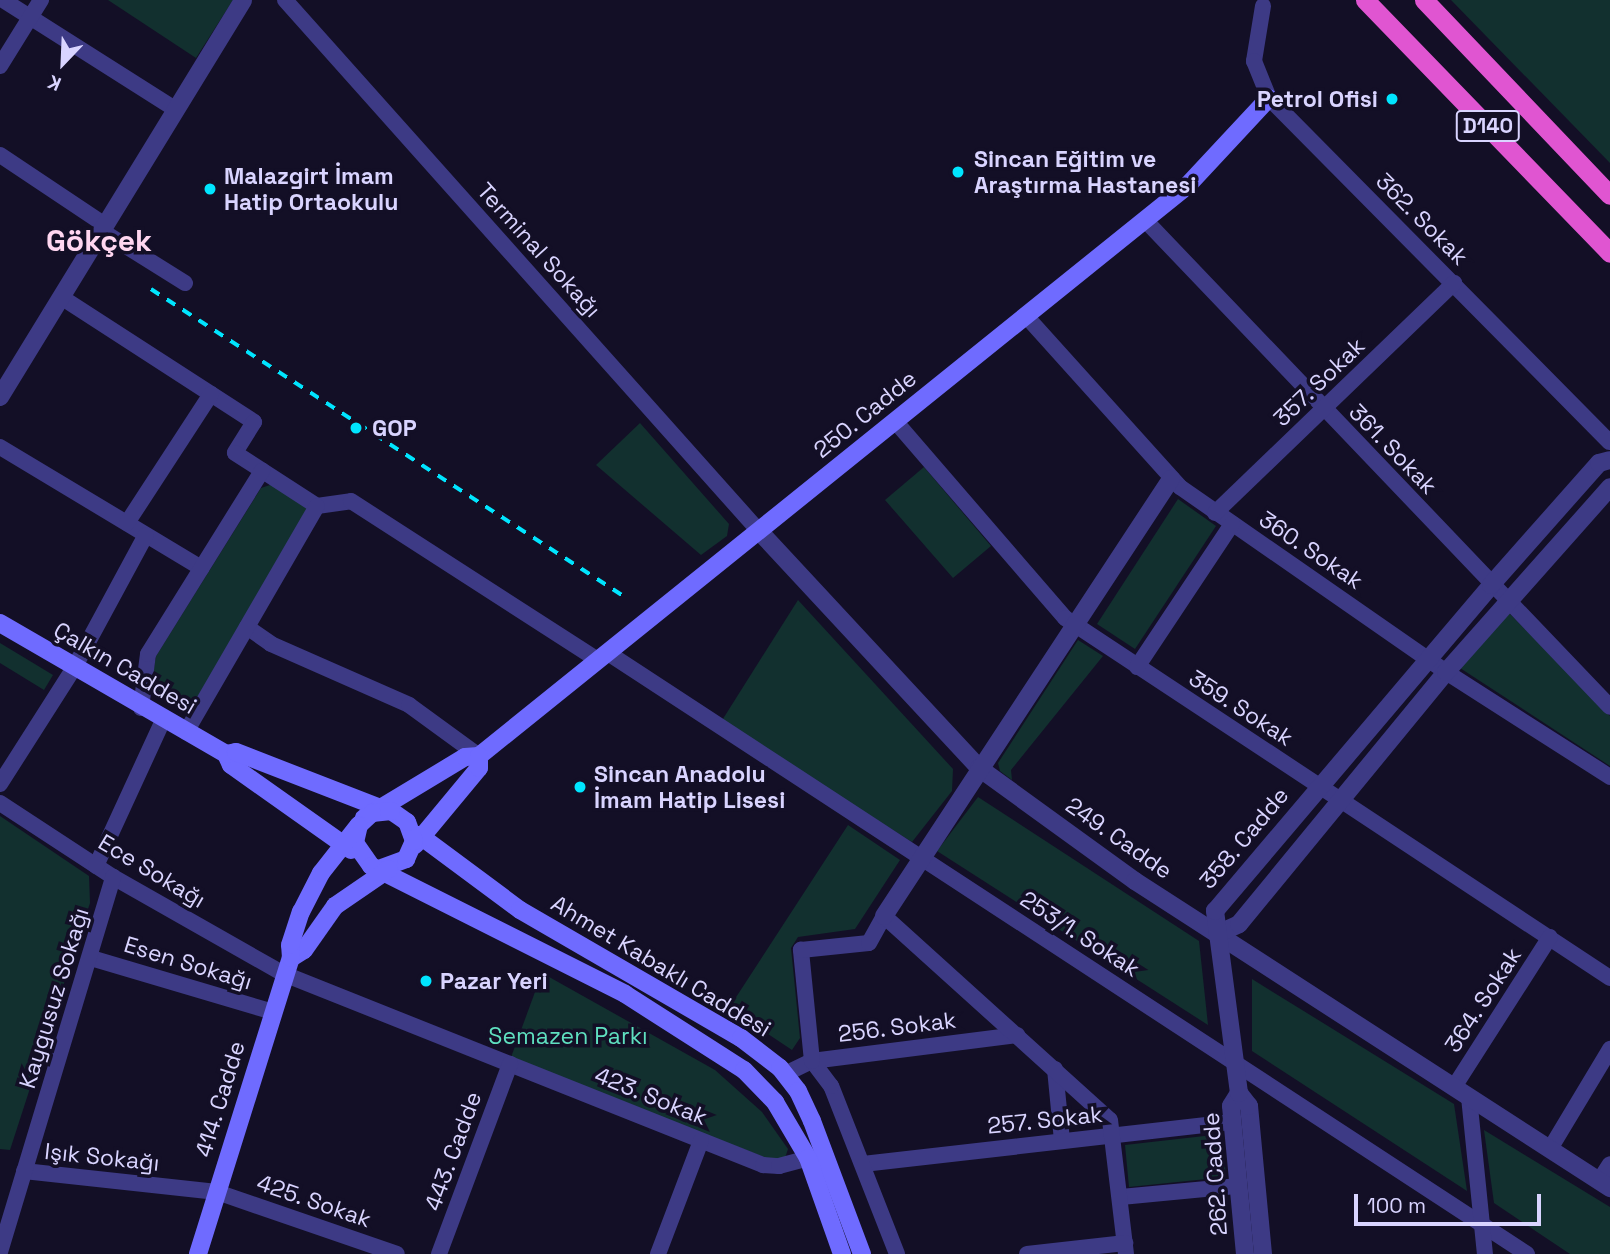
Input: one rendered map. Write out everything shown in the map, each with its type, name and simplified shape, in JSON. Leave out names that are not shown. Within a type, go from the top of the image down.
[{"type":"highway","name":"D140","points":[[1365,0],[1610,253]]},
{"type":"highway","name":"D140","points":[[1424,0],[1610,195]]},
{"type":"main road","name":"250. Cadde","points":[[373,815],[465,757],[479,756],[1145,220],[1208,167],[1269,97]]},
{"type":"main road","name":"Çalkın Caddesi","points":[[0,623],[141,708],[226,754],[232,765],[363,860]]},
{"type":"main road","name":"Çalkın Caddesi","points":[[226,754],[236,752],[373,815]]},
{"type":"main road","name":"250. Cadde","points":[[384,869],[416,843],[479,768],[479,756]]},
{"type":"main road","points":[[363,860],[355,844],[373,815],[412,831],[416,843]]},
{"type":"main road","name":"414. Cadde","points":[[198,1254],[288,966],[290,945],[309,892],[342,843],[373,815]]},
{"type":"main road","name":"Ahmet Kabaklı Caddesi","points":[[416,843],[494,893],[741,1038],[785,1074],[812,1121],[862,1254]]},
{"type":"main road","name":"Ahmet Kabaklı Caddesi","points":[[363,860],[625,994],[723,1053],[766,1090],[808,1158],[842,1254]]},
{"type":"main road","name":"414. Cadde","points":[[288,966],[304,950],[335,906],[384,869]]},
{"type":"main road","points":[[766,1090],[785,1074]]},
{"type":"street","points":[[3,0],[176,110]]},
{"type":"street","points":[[0,66],[41,0]]},
{"type":"street","points":[[0,397],[243,0]]},
{"type":"street","name":"Terminal Sokağı","points":[[285,0],[759,531]]},
{"type":"street","name":"362. Sokak","points":[[1265,2],[1254,61],[1269,97],[1610,442]]},
{"type":"street","points":[[0,155],[185,283]]},
{"type":"street","name":"361. Sokak","points":[[1145,220],[1610,707]]},
{"type":"street","name":"357. Sokak","points":[[1215,513],[1454,283]]},
{"type":"street","points":[[61,297],[254,422],[235,453],[317,506],[186,732]]},
{"type":"street","name":"360. Sokak","points":[[1026,316],[1171,478],[1215,513],[1429,657],[1446,672],[1610,777]]},
{"type":"street","points":[[127,523],[211,394]]},
{"type":"street","name":"359. Sokak","points":[[895,421],[1074,625],[1610,978]]},
{"type":"street","points":[[0,447],[201,568]]},
{"type":"street","name":"358. Cadde","points":[[1217,934],[1215,911],[1491,585],[1599,463],[1610,460]]},
{"type":"street","points":[[141,708],[148,654],[262,471]]},
{"type":"street","points":[[897,1254],[831,1086],[813,1061],[801,950],[869,943],[921,857],[1171,478]]},
{"type":"street","points":[[1217,934],[1239,924],[1446,672],[1610,487]]},
{"type":"street","name":"253/1. Sokak","points":[[317,506],[351,501],[603,656],[921,857],[1527,1254]]},
{"type":"street","points":[[1138,667],[1232,524]]},
{"type":"street","name":"249. Cadde","points":[[759,531],[979,768],[1217,934],[1604,1185]]},
{"type":"street","points":[[0,784],[74,667],[146,535]]},
{"type":"street","points":[[247,626],[271,643],[409,705],[479,756]]},
{"type":"street","points":[[96,866],[163,720]]},
{"type":"street","name":"Ece Sokağı","points":[[0,803],[113,877],[288,966]]},
{"type":"street","name":"Kaygusuz Sokağı","points":[[0,1252],[91,958],[113,877]]},
{"type":"street","points":[[884,916],[1104,1112],[1115,1135],[1126,1249],[1027,1254]]},
{"type":"street","name":"262. Cadde","points":[[1217,934],[1239,1093],[1249,1106],[1263,1254]]},
{"type":"street","name":"364. Sokak","points":[[1454,1087],[1550,937]]},
{"type":"street","name":"Esen Sokağı","points":[[91,958],[273,1012]]},
{"type":"street","name":"423. Sokak","points":[[288,966],[510,1064],[768,1166],[808,1158]]},
{"type":"street","name":"256. Sokak","points":[[785,1074],[813,1061],[1017,1035]]},
{"type":"street","points":[[1550,1149],[1610,1049]]},
{"type":"street","name":"443. Cadde","points":[[439,1254],[510,1064]]},
{"type":"street","points":[[1055,1069],[1062,1141]]},
{"type":"street","name":"262. Cadde","points":[[1239,1093],[1231,1106],[1245,1254]]},
{"type":"street","points":[[1469,1097],[1485,1254]]},
{"type":"street","name":"257. Sokak","points":[[863,1164],[1233,1122]]},
{"type":"street","points":[[658,1254],[701,1141]]},
{"type":"street","points":[[1604,1185],[1610,1164]]},
{"type":"street","name":"Işık Sokağı","points":[[24,1171],[217,1192]]},
{"type":"street","points":[[1121,1197],[1238,1186]]},
{"type":"street","name":"425. Sokak","points":[[217,1192],[397,1254]]},
{"type":"green space","points":[[108,0],[233,0],[196,58]]},
{"type":"green space","points":[[1451,0],[1610,0],[1610,163]]},
{"type":"green space","points":[[640,423],[729,524],[727,536],[701,555],[596,465]]},
{"type":"green space","points":[[924,467],[991,546],[953,578],[885,500]]},
{"type":"green space","points":[[273,484],[310,508],[191,713],[150,691],[156,656],[261,488]]},
{"type":"green space","points":[[1178,499],[1216,526],[1135,649],[1097,624]]},
{"type":"green space","points":[[798,600],[953,769],[952,791],[912,842],[721,722]]},
{"type":"green space","points":[[1507,611],[1610,716],[1610,766],[1460,668]]},
{"type":"green space","points":[[1078,640],[1103,656],[1011,770],[1012,780],[1000,771],[998,763]]},
{"type":"green space","points":[[0,643],[53,675],[44,690],[0,663]]},
{"type":"green space","points":[[978,797],[1199,941],[1208,1025],[937,851]]},
{"type":"green space","points":[[0,816],[89,876],[90,903],[10,1150],[0,1149]]},
{"type":"green space","points":[[848,825],[900,860],[855,929],[798,937],[791,948],[800,1038],[792,1050],[729,1008]]},
{"type":"green space","name":"Semazen Parkı","points":[[542,973],[715,1070],[762,1112],[788,1149],[785,1158],[777,1162],[510,1060]]},
{"type":"green space","points":[[1252,979],[1454,1104],[1467,1191],[1252,1051]]},
{"type":"green space","points":[[1484,1130],[1610,1207],[1610,1254],[1570,1254],[1494,1203]]},
{"type":"green space","points":[[1222,1134],[1226,1177],[1129,1187],[1125,1145]]},
{"type":"railway","points":[[151,289],[628,599]]},
{"type":"place","name":"Petrol Ofisi","points":[[1392,99]]},
{"type":"place","name":"Sincan Eğitim ve Araştırma Hastanesi","points":[[958,172]]},
{"type":"place","name":"Malazgirt İmam Hatip Ortaokulu","points":[[210,189]]},
{"type":"place","name":"GOP","points":[[356,428]]},
{"type":"place","name":"Sincan Anadolu İmam Hatip Lisesi","points":[[580,787]]},
{"type":"place","name":"Pazar Yeri","points":[[426,981]]},
{"type":"district","name":"Gökçek","points":[[99,241]]}]
